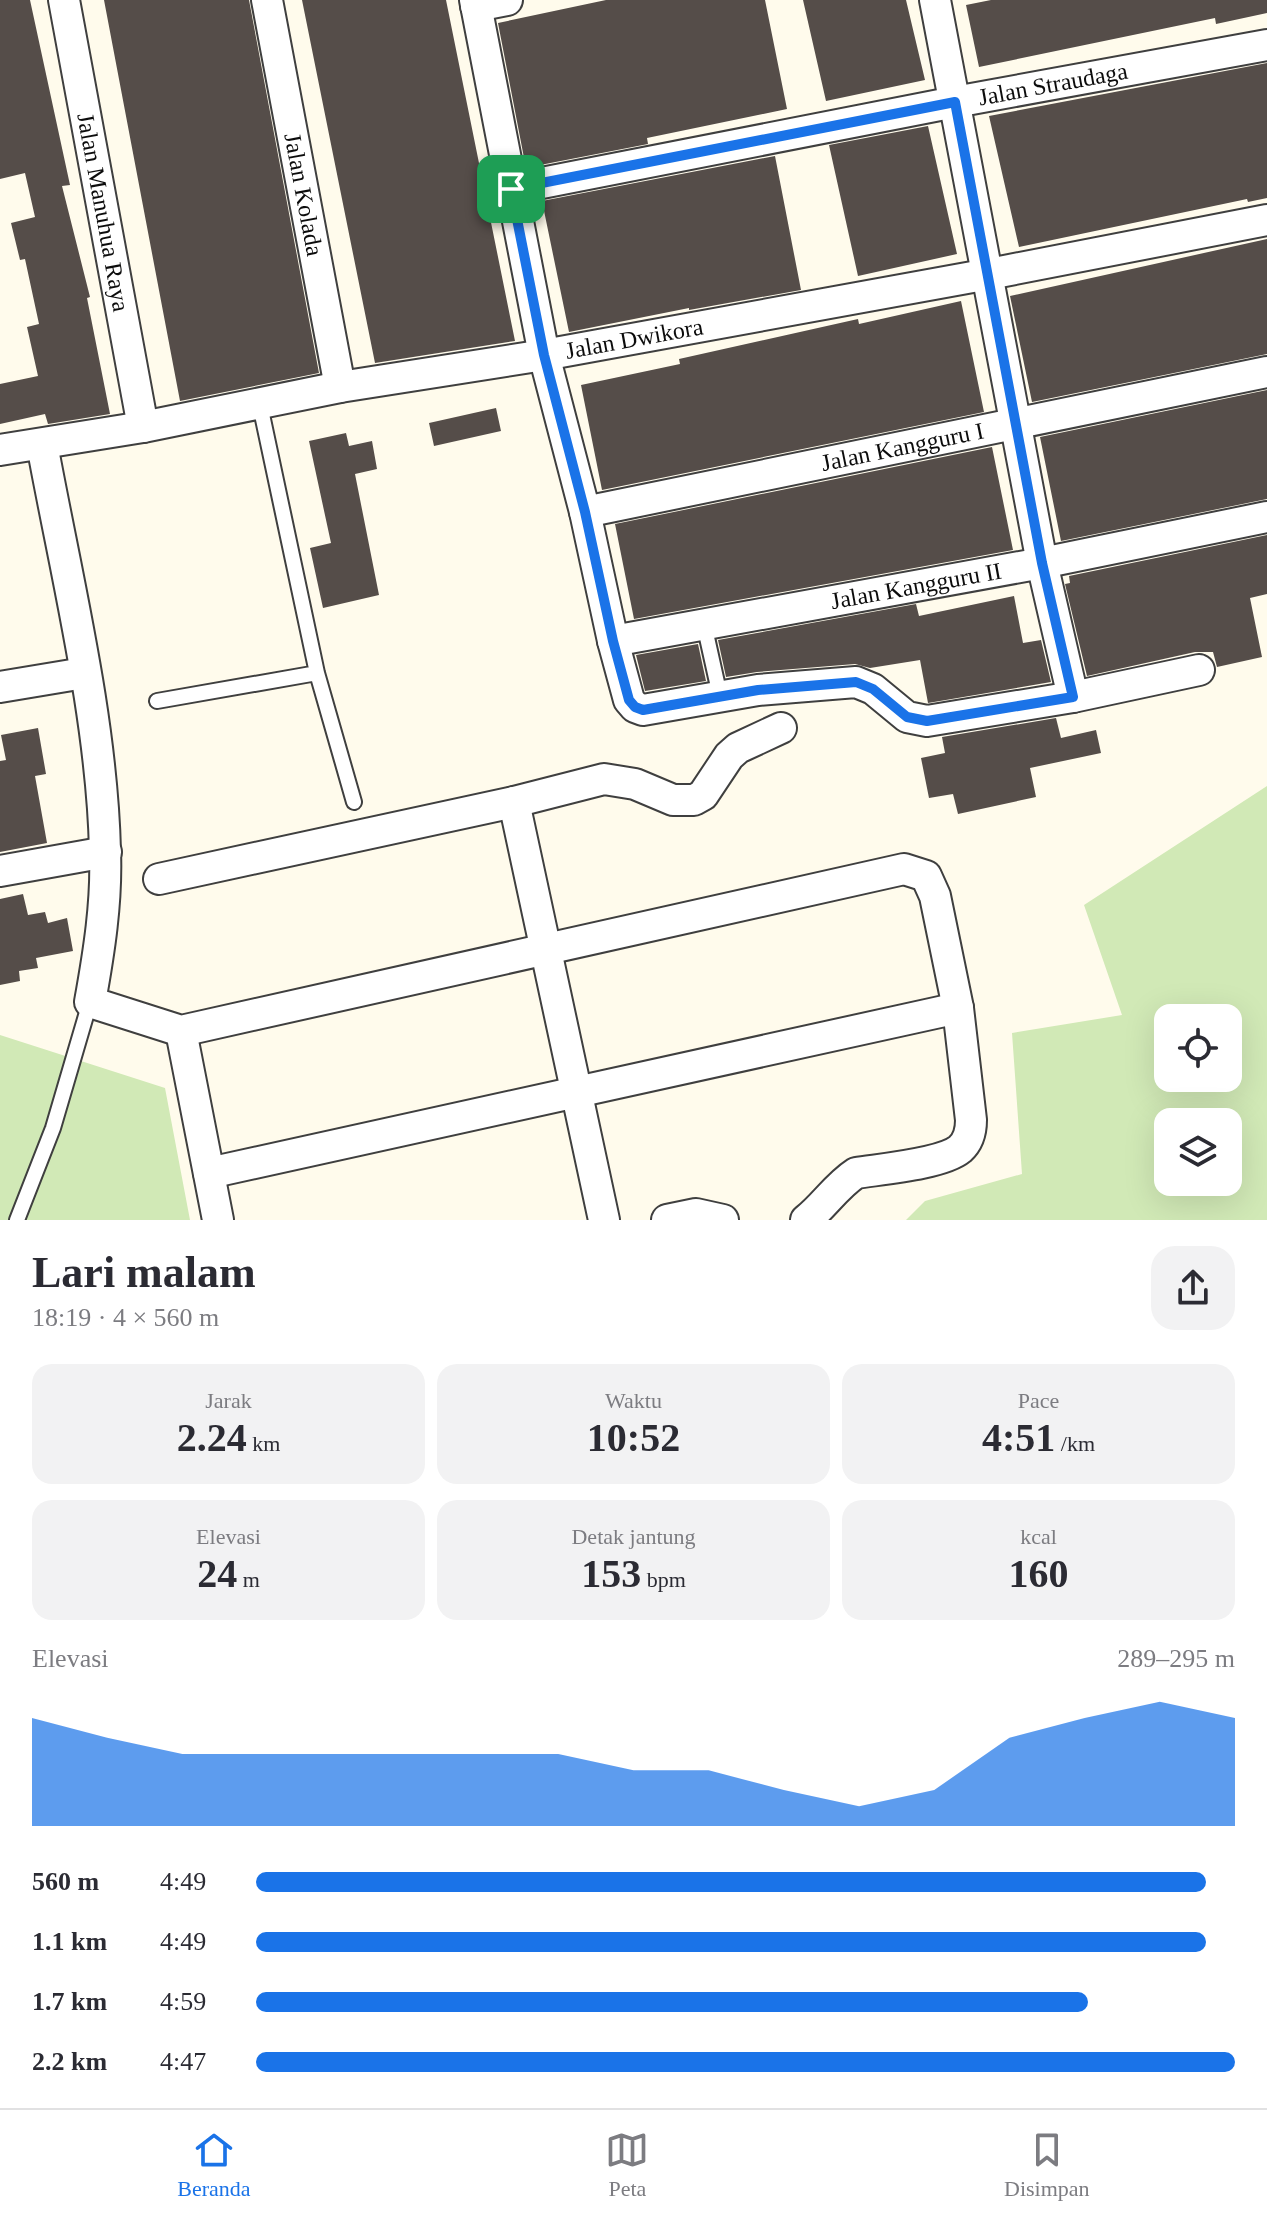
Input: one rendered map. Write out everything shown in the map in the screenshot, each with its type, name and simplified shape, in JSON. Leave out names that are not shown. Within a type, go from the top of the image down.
[{"type":"street","name":"Jalan Manuhua Raya","points":[[64,0],[143,427]]},
{"type":"street","name":"Jalan Kolada","points":[[267,0],[340,387]]},
{"type":"street","points":[[507,0],[475,3],[544,355],[585,512],[613,641],[629,700],[635,707],[643,710],[758,690],[856,682],[873,689],[907,717],[927,721],[1073,697],[1199,670]]},
{"type":"street","points":[[935,0],[1042,563],[1073,697]]},
{"type":"street","name":"Jalan Straudaga","points":[[511,189],[1267,45]]},
{"type":"street","name":"Jalan Dwikora","points":[[0,450],[143,427],[340,387],[544,355],[1267,220]]},
{"type":"street","name":"Jalan Kangguru I","points":[[585,512],[1267,372]]},
{"type":"street","points":[[42,444],[98,756],[106,852],[102,931],[90,1002],[181,1031],[904,869],[926,876],[935,896],[958,1008],[971,1120],[969,1137],[963,1147],[946,1157],[856,1173],[806,1220]]},
{"type":"street","name":"Jalan Kangguru II","points":[[613,641],[1042,563],[1267,517]]},
{"type":"street","points":[[0,687],[84,673]]},
{"type":"street","points":[[159,879],[514,802],[604,779],[635,784],[673,800],[694,800],[703,795],[729,756],[738,748],[781,728]]},
{"type":"street","points":[[514,802],[604,1220]]},
{"type":"street","points":[[0,871],[106,852]]},
{"type":"street","points":[[209,1173],[958,1008]]},
{"type":"street","points":[[181,1031],[218,1220]]},
{"type":"street","points":[[667,1220],[696,1214],[723,1220]]},
{"type":"lane","points":[[260,405],[317,673],[354,802]]},
{"type":"lane","points":[[704,624],[720,696]]},
{"type":"lane","points":[[157,701],[317,673]]},
{"type":"lane","points":[[17,1220],[53,1128],[90,1002]]},
{"type":"green space","points":[[1267,786],[1267,1220],[906,1220],[925,1201],[1022,1174],[1012,1033],[1122,1015],[1084,905]]},
{"type":"green space","points":[[0,1035],[165,1088],[190,1220],[0,1220]]},
{"type":"building","points":[[0,0],[30,0],[70,185],[62,186],[90,297],[87,298],[110,414],[48,424],[45,414],[0,424],[0,384],[38,376],[27,327],[39,324],[25,259],[20,260],[11,223],[35,217],[25,173],[0,179]]},
{"type":"building","points":[[104,0],[249,0],[319,373],[180,401]]},
{"type":"building","points":[[302,0],[446,0],[515,341],[375,363]]},
{"type":"building","points":[[606,0],[765,0],[787,109],[647,138],[648,144],[535,166],[534,161],[525,163],[498,23]]},
{"type":"building","points":[[803,0],[906,0],[925,80],[826,101]]},
{"type":"building","points":[[991,0],[1267,0],[1267,13],[1216,24],[1215,18],[979,67],[966,5]]},
{"type":"building","points":[[1267,63],[1267,198],[1248,202],[1247,199],[1019,247],[989,116]]},
{"type":"building","points":[[928,126],[957,254],[858,276],[829,145]]},
{"type":"building","points":[[775,156],[801,290],[569,332],[542,201]]},
{"type":"building","points":[[1267,239],[1267,354],[1032,402],[1010,296]]},
{"type":"building","points":[[961,301],[984,412],[602,490],[581,385],[680,364],[679,359],[858,319],[859,324]]},
{"type":"building","points":[[1267,390],[1267,499],[1061,541],[1040,437]]},
{"type":"building","points":[[496,408],[501,431],[434,446],[429,423]]},
{"type":"building","points":[[346,433],[349,446],[372,441],[377,469],[355,474],[379,595],[323,608],[310,548],[331,543],[309,441]]},
{"type":"building","points":[[992,447],[1013,550],[634,619],[615,524]]},
{"type":"building","points":[[1267,535],[1267,594],[1250,598],[1262,657],[1217,667],[1213,652],[1195,652],[1087,676],[1065,584],[1070,583],[1069,576]]},
{"type":"building","points":[[1014,596],[1023,643],[1041,640],[1051,682],[928,703],[920,660],[870,668],[855,664],[726,677],[718,640],[916,604],[919,616]]},
{"type":"building","points":[[698,644],[706,681],[645,691],[636,655]]},
{"type":"building","points":[[1056,718],[1061,738],[1096,730],[1101,753],[1030,768],[1036,797],[958,814],[953,794],[929,798],[921,758],[945,753],[942,737]]},
{"type":"building","points":[[38,728],[46,774],[35,776],[47,843],[0,852],[0,761],[6,760],[1,735]]},
{"type":"building","points":[[23,894],[28,915],[45,912],[48,923],[67,918],[73,951],[36,958],[38,968],[19,971],[20,981],[0,985],[0,899]]},
{"type":"route","points":[[955,102],[1042,563],[1073,697],[927,721],[907,717],[873,689],[856,682],[758,690],[643,710],[635,707],[629,700],[613,641],[585,512],[544,355],[511,189],[955,102]]}]
